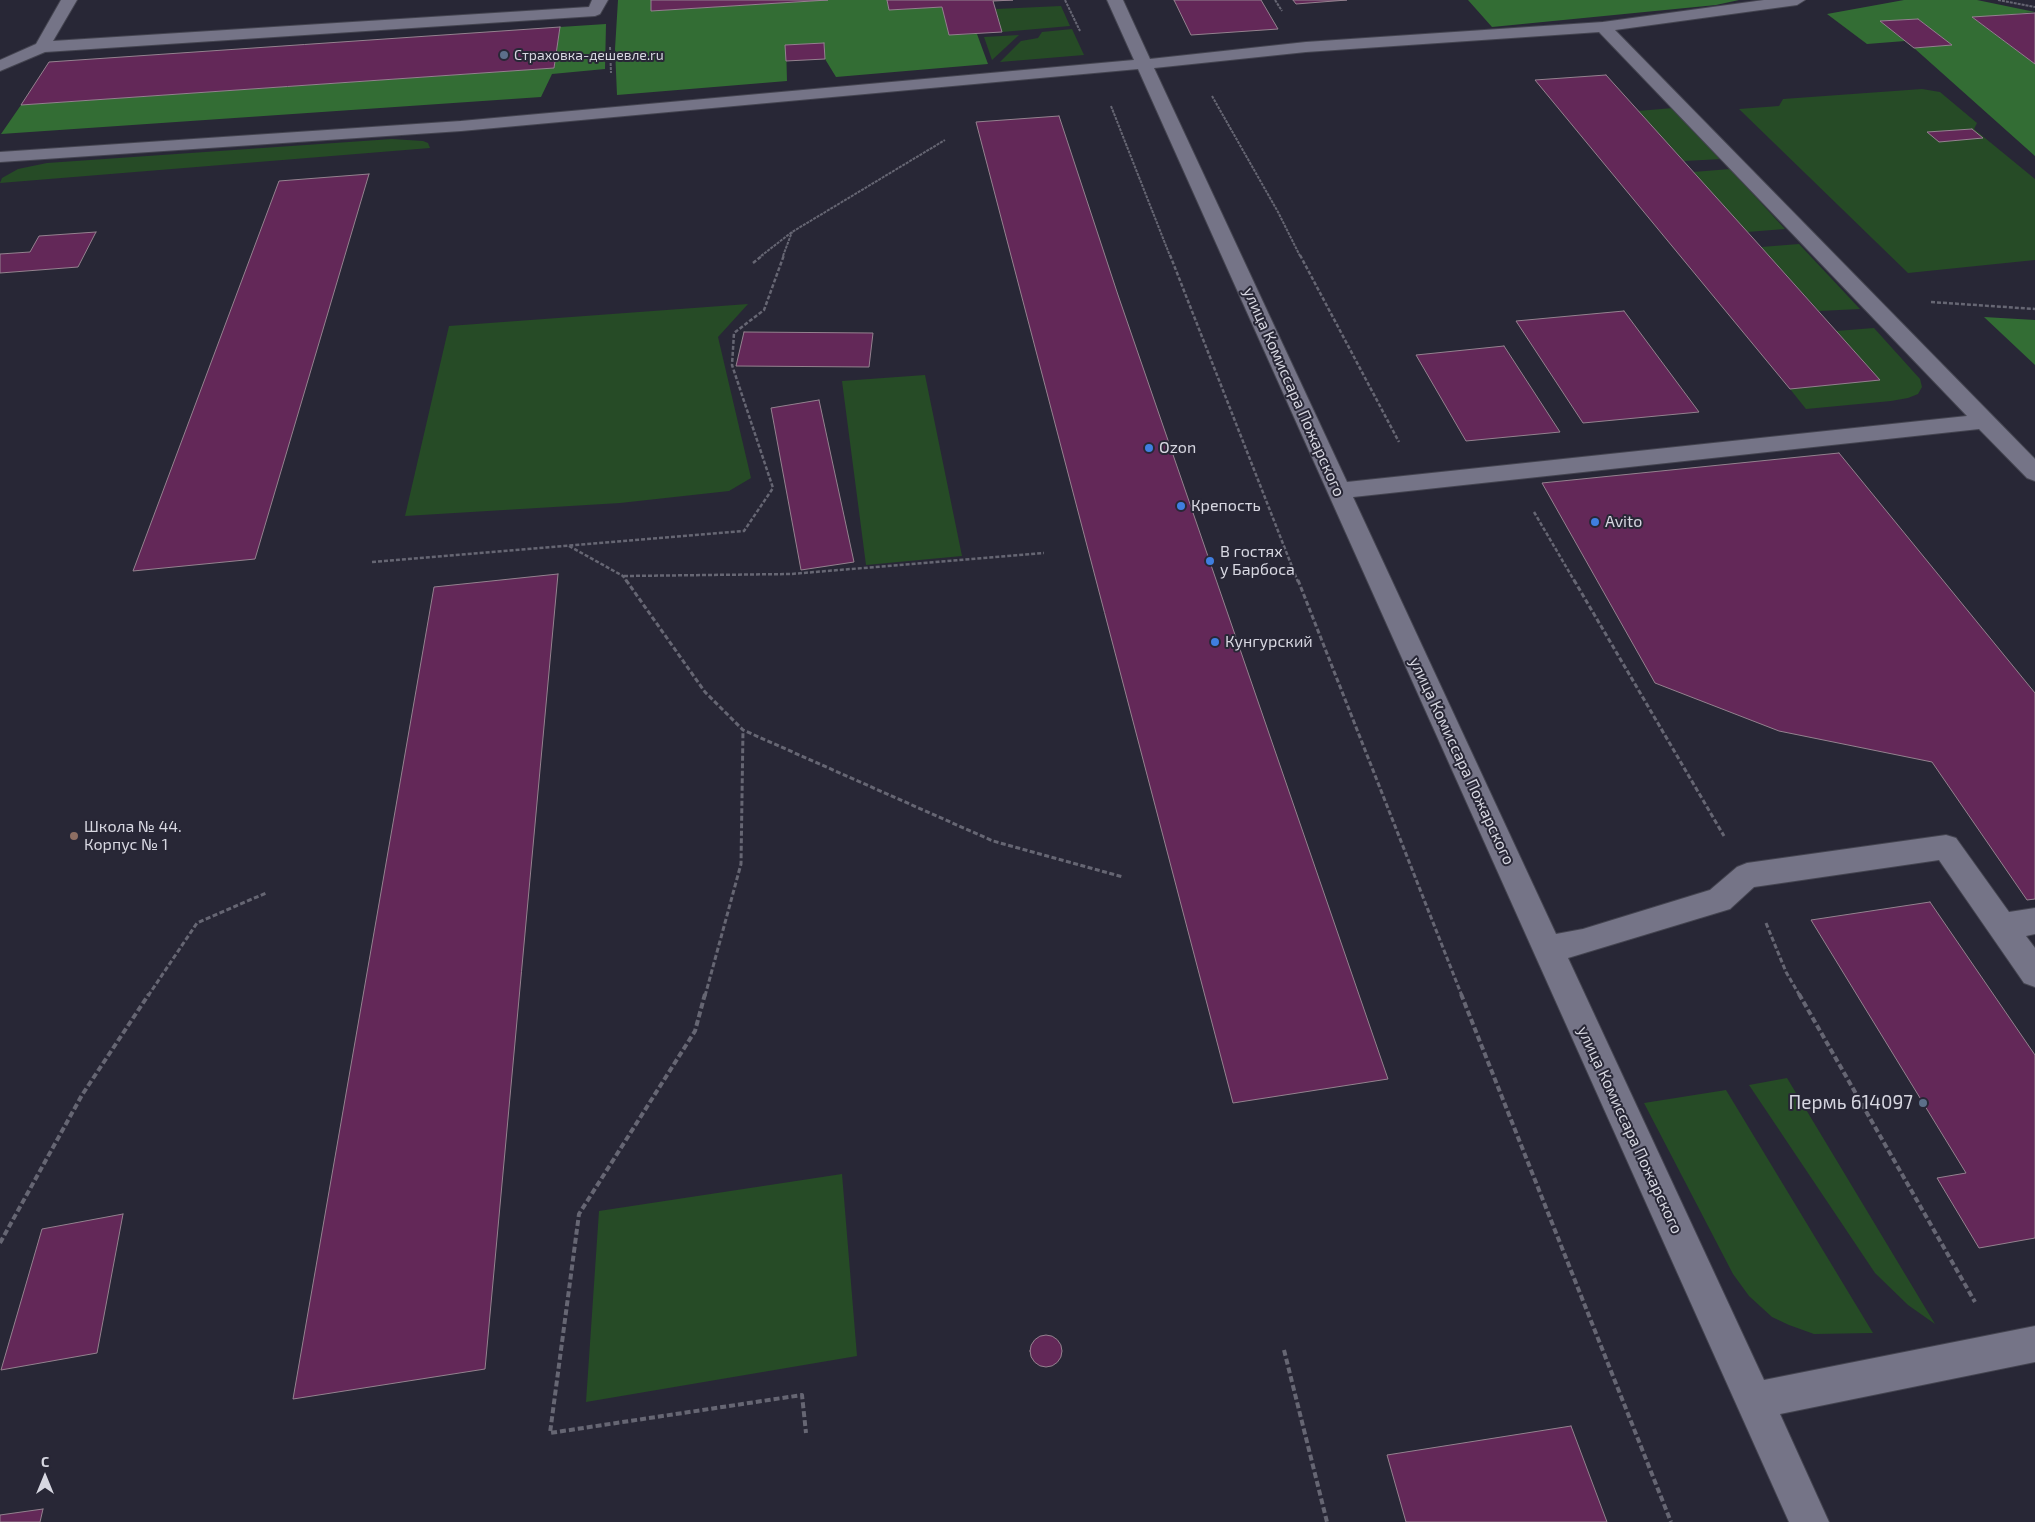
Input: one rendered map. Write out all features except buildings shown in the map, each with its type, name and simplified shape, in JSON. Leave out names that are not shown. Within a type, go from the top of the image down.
[{"type":"street","points":[[42,47],[69,0]]},
{"type":"street","name":"улица Комиссара Пожарского","points":[[1115,0],[1808,1522]]},
{"type":"street","points":[[1,159],[461,126],[1096,69],[1356,43],[1603,27],[1797,0]]},
{"type":"street","points":[[0,66],[42,47],[597,6]]},
{"type":"street","points":[[1603,27],[2035,473]]},
{"type":"street","points":[[1338,491],[1985,421]]},
{"type":"street","points":[[1547,949],[1583,942],[1718,900],[1748,876],[1946,847],[2035,973]]},
{"type":"street","points":[[2002,926],[2035,921]]},
{"type":"street","points":[[1753,1401],[2035,1344]]},
{"type":"path","points":[[1065,0],[1096,69],[1582,1304],[1671,1522]]},
{"type":"path","points":[[1998,0],[2035,7]]},
{"type":"path","points":[[597,6],[609,11],[612,112]]},
{"type":"path","points":[[1191,60],[1278,212],[1328,311],[1421,482]]},
{"type":"path","points":[[753,263],[792,232],[946,140]]},
{"type":"path","points":[[372,562],[744,531],[773,488],[732,365],[734,333],[764,310],[792,232]]},
{"type":"path","points":[[1863,296],[1908,301],[2035,309]]},
{"type":"path","points":[[568,546],[623,576],[705,692],[743,730],[993,841],[1123,877]]},
{"type":"path","points":[[623,576],[791,574],[1044,553]]},
{"type":"path","points":[[743,730],[741,864],[695,1031],[579,1214],[550,1433],[802,1395],[806,1433]]},
{"type":"path","points":[[0,1244],[82,1095],[197,923],[266,893]]},
{"type":"path","points":[[1284,1350],[1327,1522]]},
{"type":"green space","points":[[618,0],[651,0],[651,11],[828,0],[887,0],[889,10],[942,7],[949,35],[977,34],[988,64],[836,77],[825,59],[824,43],[786,45],[787,81],[617,95],[615,49]]},
{"type":"green space","points":[[1468,0],[1739,0],[1716,5],[1492,27]]},
{"type":"green space","points":[[1904,0],[1977,0],[2035,12],[1973,18],[2035,64],[2035,156],[1914,48],[1952,45],[1918,19],[1881,21],[1905,41],[1867,44],[1827,14]]},
{"type":"green space","points":[[1061,6],[1070,26],[1002,32],[996,9]]},
{"type":"green space","points":[[606,24],[605,69],[552,74],[541,97],[1,134],[21,105],[554,68],[560,27]]},
{"type":"green space","points":[[1072,29],[1084,55],[1000,62],[1021,41],[1038,38],[1042,32]]},
{"type":"green space","points":[[1019,35],[992,60],[984,37]]},
{"type":"green space","points":[[1922,89],[1940,92],[1977,123],[1974,129],[2035,179],[2035,260],[1908,273],[1739,109],[1779,106],[1783,99]]},
{"type":"green space","points":[[1673,108],[1722,159],[1684,161],[1638,111]]},
{"type":"green space","points":[[392,139],[423,141],[428,143],[430,148],[0,183],[2,178],[18,169],[47,163]]},
{"type":"green space","points":[[1730,169],[1785,229],[1747,232],[1693,172]]},
{"type":"green space","points":[[1799,244],[1860,309],[1819,311],[1761,247]]},
{"type":"green space","points":[[748,304],[718,337],[751,478],[729,491],[620,503],[405,516],[449,326]]},
{"type":"green space","points":[[1984,317],[2035,320],[2035,365]]},
{"type":"green space","points":[[1874,328],[1920,379],[1922,387],[1918,394],[1891,401],[1806,409],[1790,389],[1880,380],[1836,331]]},
{"type":"green space","points":[[925,375],[962,556],[866,565],[842,381]]},
{"type":"green space","points":[[1787,1078],[1935,1324],[1908,1305],[1875,1273],[1749,1085]]},
{"type":"green space","points":[[1726,1090],[1873,1333],[1814,1334],[1789,1325],[1772,1317],[1749,1296],[1733,1274],[1644,1103]]},
{"type":"green space","points":[[842,1174],[857,1356],[586,1402],[599,1211]]},
{"type":"place","name":"Страховка-дешевле.ru","points":[[504,55]]},
{"type":"place","name":"Ozon","points":[[1149,448]]},
{"type":"place","name":"Крепость","points":[[1181,506]]},
{"type":"place","name":"Avito","points":[[1595,522]]},
{"type":"place","name":"В гостях у Барбоса","points":[[1210,561]]},
{"type":"place","name":"Кунгурский","points":[[1215,642]]},
{"type":"place","name":"Школа № 44. Корпус № 1","points":[[74,836]]},
{"type":"place","name":"Пермь 614097","points":[[1923,1103]]}]
